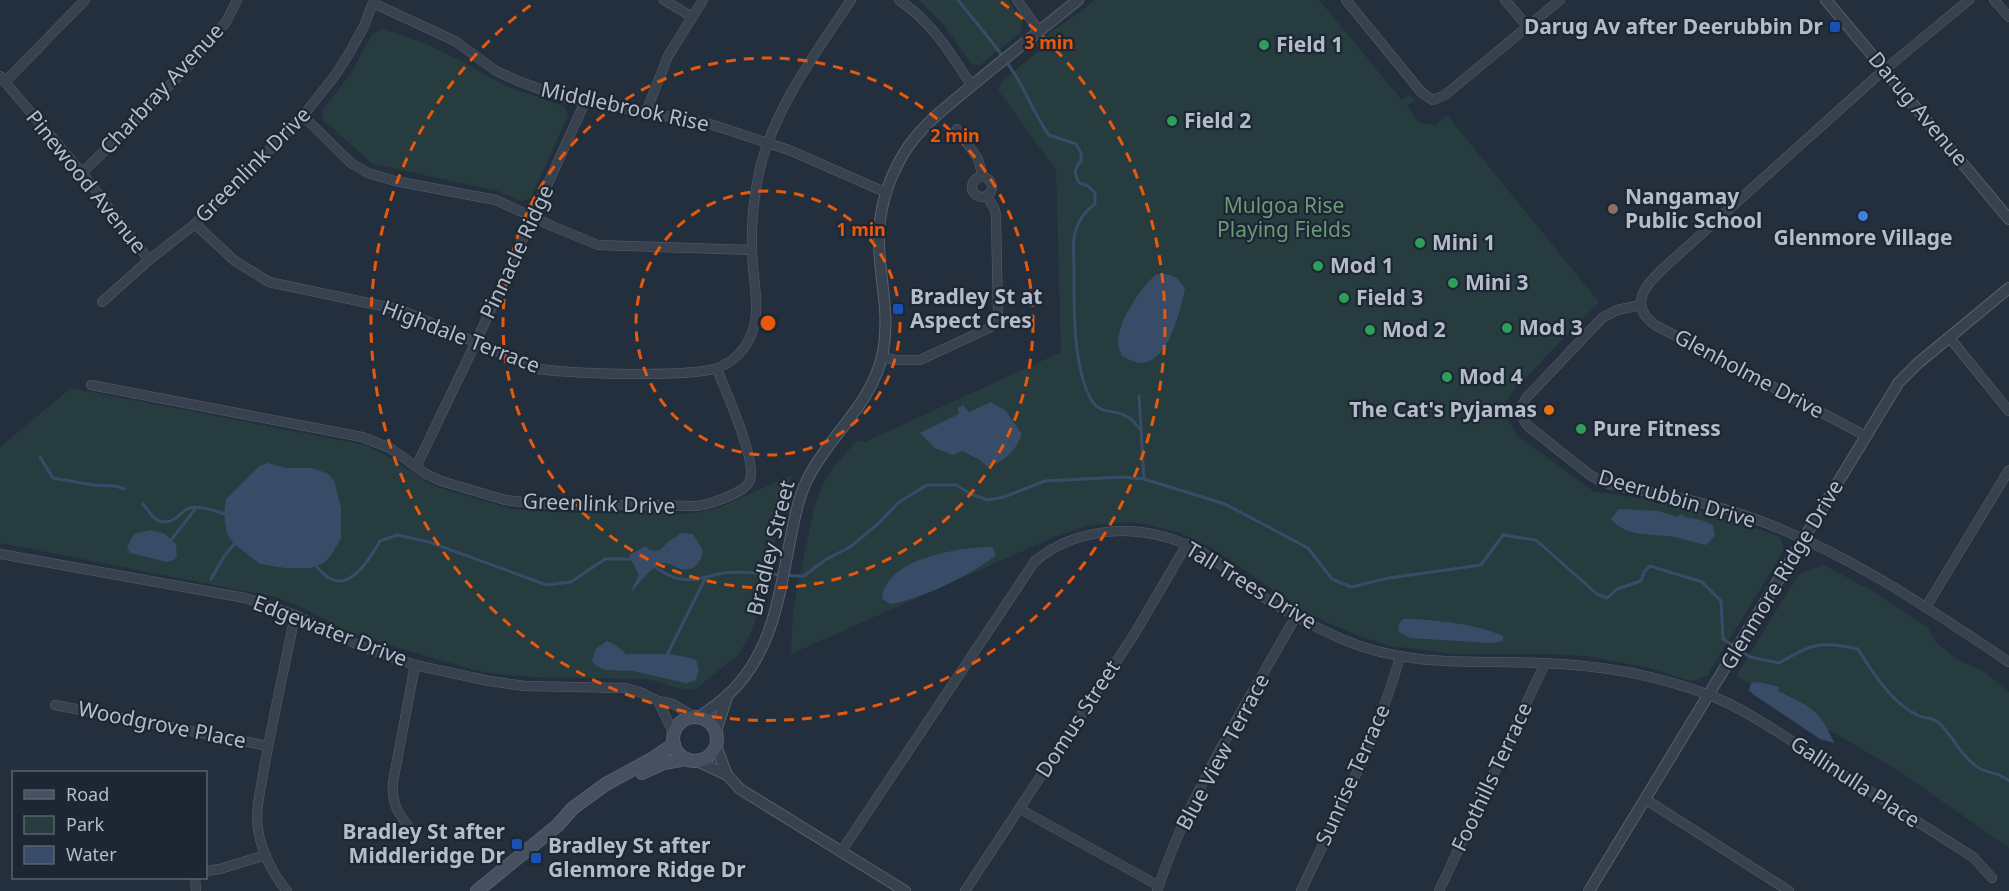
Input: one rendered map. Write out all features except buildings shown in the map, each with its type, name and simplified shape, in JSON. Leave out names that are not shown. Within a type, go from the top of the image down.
[{"type":"main road","points":[[477,891],[558,825],[573,808],[606,784],[651,760],[674,739],[680,723],[688,718],[697,717],[710,722],[716,731],[717,746],[709,756],[664,763],[645,771],[603,795],[570,821],[558,825]]},
{"type":"main road","points":[[674,739],[680,755],[692,760]]},
{"type":"street","points":[[2,79],[85,0]]},
{"type":"street","name":"Charbray Avenue","points":[[82,173],[185,70],[226,22],[237,0]]},
{"type":"street","points":[[664,0],[692,17]]},
{"type":"street","points":[[646,112],[668,56],[702,0]]},
{"type":"street","points":[[717,369],[738,354],[752,335],[756,309],[752,250],[753,204],[768,142],[790,94],[851,0]]},
{"type":"street","points":[[899,0],[925,20],[935,31],[972,86]]},
{"type":"street","points":[[1017,0],[1039,31]]},
{"type":"street","name":"Bradley Street","points":[[697,717],[728,694],[766,640],[775,618],[797,507],[806,482],[824,452],[864,399],[882,357],[886,316],[879,232],[887,193],[904,153],[916,137],[944,110],[1078,0]]},
{"type":"street","points":[[1346,0],[1426,97],[1433,100],[1445,95],[1560,0]]},
{"type":"street","points":[[1505,0],[1528,27]]},
{"type":"street","name":"Darug Avenue","points":[[1826,0],[2009,219]]},
{"type":"street","points":[[1641,305],[1645,286],[1660,271],[1884,70],[1969,0]]},
{"type":"street","points":[[1994,0],[2009,18]]},
{"type":"street","name":"Middlebrook Rise","points":[[373,2],[455,41],[507,77],[562,97],[710,124],[768,142],[887,193]]},
{"type":"street","name":"Greenlink Drive","points":[[102,302],[149,260],[195,224],[303,116],[331,81],[351,50],[364,26],[373,2]]},
{"type":"street","name":"Pinewood Avenue","points":[[2,79],[82,173],[149,260]]},
{"type":"street","name":"Pinnacle Ridge","points":[[416,467],[476,342],[585,102]]},
{"type":"street","points":[[303,116],[351,163],[368,173],[395,181],[496,200],[598,245],[752,250]]},
{"type":"street","points":[[957,129],[978,159],[982,177]]},
{"type":"street","points":[[982,177],[989,179],[992,184],[992,191],[987,196],[977,196],[972,188],[976,178],[982,177]]},
{"type":"street","points":[[882,357],[896,360],[920,360],[990,328],[996,322],[998,314],[996,217],[995,210],[987,196]]},
{"type":"street","name":"Highdale Terrace","points":[[195,224],[235,261],[263,279],[278,285],[401,310],[527,365],[547,370],[700,373],[717,369]]},
{"type":"street","name":"Glenmore Ridge Drive","points":[[1589,891],[1899,382],[1917,364],[2009,288]]},
{"type":"street","name":"Glenholme Drive","points":[[1641,305],[1646,317],[1655,325],[1866,436]]},
{"type":"street","name":"Deerubbin Drive","points":[[1641,305],[1617,310],[1594,325],[1524,400],[1521,410],[1523,421],[1590,475],[1603,482],[1741,514],[1805,538],[1865,570],[1926,607],[2009,662]]},
{"type":"street","points":[[1949,337],[2009,411]]},
{"type":"street","name":"Greenlink Drive","points":[[91,385],[362,437],[390,448],[416,467],[441,481],[505,500],[524,503],[697,506],[742,489],[748,484],[751,476],[742,430],[717,369]]},
{"type":"street","points":[[1926,607],[2009,470]]},
{"type":"street","name":"Tall Trees Drive","points":[[841,852],[1035,561],[1048,550],[1083,535],[1138,531],[1186,544],[1217,561],[1249,587],[1296,616],[1344,640],[1400,657],[1460,663],[1545,663],[1617,671],[1709,694]]},
{"type":"street","name":"Domus Street","points":[[965,891],[1135,633],[1186,544]]},
{"type":"street","name":"Edgewater Drive","points":[[0,554],[245,598],[295,615],[363,647],[416,665],[505,684],[626,688],[672,704],[697,717]]},
{"type":"street","points":[[287,891],[280,883],[266,855],[258,828],[259,800],[268,746],[295,615]]},
{"type":"street","name":"Blue View Terrace","points":[[1158,889],[1182,826],[1207,775],[1296,616]]},
{"type":"street","name":"Sunrise Terrace","points":[[1301,891],[1373,736],[1400,657]]},
{"type":"street","name":"Foothills Terrace","points":[[1439,891],[1545,663]]},
{"type":"street","points":[[413,833],[397,811],[392,797],[416,665]]},
{"type":"street","name":"Bradley Street","points":[[716,731],[728,694]]},
{"type":"street","name":"Gallinulla Place","points":[[1709,694],[1769,727],[1963,851],[1980,863],[1992,878]]},
{"type":"street","points":[[658,701],[674,739]]},
{"type":"street","name":"Woodgrove Place","points":[[55,705],[268,746]]},
{"type":"street","points":[[717,746],[728,775]]},
{"type":"street","points":[[692,760],[728,775],[749,795],[905,891]]},
{"type":"street","points":[[1646,799],[1789,891]]},
{"type":"street","points":[[1020,809],[1158,889]]},
{"type":"street","points":[[207,871],[266,855]]},
{"type":"green space","points":[[919,0],[1008,0],[1023,22],[1020,33],[980,65],[971,64],[944,25]]},
{"type":"green space","name":"Mulgoa Rise Playing Fields","points":[[1095,0],[1319,0],[1402,100],[1410,94],[1415,100],[1407,106],[1418,121],[1429,125],[1433,123],[1434,126],[1447,115],[1599,302],[1512,392],[1502,410],[1517,435],[1593,491],[1677,504],[1746,524],[1780,537],[1784,549],[1780,557],[1707,676],[1692,681],[1645,667],[1586,656],[1457,654],[1391,646],[1354,634],[1307,613],[1215,550],[1183,534],[1146,524],[1128,522],[1092,525],[1061,534],[791,654],[793,610],[814,508],[822,485],[834,466],[858,440],[865,442],[1061,352],[1056,170],[998,90],[1001,82],[1039,51],[1035,45]]},
{"type":"green space","points":[[383,29],[424,43],[506,86],[564,106],[568,115],[531,198],[521,201],[498,191],[373,164],[323,120],[322,111],[352,72],[372,34]]},
{"type":"green space","points":[[71,388],[365,445],[386,455],[433,486],[512,509],[552,512],[687,514],[716,509],[792,475],[783,497],[763,596],[752,631],[738,655],[697,688],[686,690],[647,679],[495,674],[354,635],[299,606],[275,597],[0,543],[0,447]]},
{"type":"green space","points":[[1824,565],[1874,592],[1928,628],[1937,643],[1958,660],[1983,671],[2009,692],[2009,848],[1896,769],[1736,676],[1799,574]]},
{"type":"water","points":[[1157,274],[1174,277],[1185,289],[1172,334],[1166,345],[1159,355],[1150,361],[1140,363],[1122,356],[1118,344],[1119,334],[1132,305],[1144,287]]},
{"type":"water","points":[[991,402],[1006,411],[1022,434],[1013,451],[999,462],[987,466],[962,451],[953,455],[935,448],[920,433],[959,414],[958,408],[963,405],[969,412]]},
{"type":"water","points":[[268,463],[286,468],[311,468],[327,473],[334,480],[341,508],[341,538],[324,563],[311,568],[285,568],[260,564],[234,544],[227,534],[224,514],[226,499],[259,466]]},
{"type":"water","points":[[1619,509],[1658,511],[1677,517],[1682,514],[1684,517],[1713,525],[1715,536],[1706,545],[1674,537],[1632,532],[1617,525],[1611,519]]},
{"type":"water","points":[[150,530],[165,534],[176,544],[177,557],[174,560],[167,562],[130,553],[127,547],[134,534]]},
{"type":"water","points":[[682,533],[693,534],[703,551],[698,563],[685,570],[666,563],[659,564],[632,593],[639,575],[629,555],[646,546],[649,550],[659,550]]},
{"type":"water","points":[[992,547],[996,555],[945,585],[901,602],[890,604],[882,599],[886,585],[896,574],[910,565],[926,558],[962,549]]},
{"type":"water","points":[[1403,619],[1467,625],[1503,636],[1503,641],[1490,643],[1410,638],[1399,632],[1398,625]]},
{"type":"water","points":[[607,641],[626,654],[670,655],[696,660],[699,670],[695,681],[686,683],[633,671],[605,670],[595,665],[592,660],[596,649]]},
{"type":"water","points":[[1759,682],[1779,687],[1778,691],[1812,710],[1829,731],[1834,743],[1820,739],[1754,695],[1749,690],[1751,683]]},
{"type":"waterway","points":[[958,0],[1006,61],[1049,135],[1076,144],[1081,153],[1081,161],[1075,171],[1076,176],[1079,183],[1088,186],[1095,193],[1095,204],[1080,220],[1074,241],[1074,316],[1081,371],[1085,387],[1096,405],[1104,410],[1128,417],[1141,430]]},
{"type":"waterway","points":[[1139,396],[1144,479]]},
{"type":"waterway","points":[[40,457],[53,478],[124,489]]},
{"type":"waterway","points":[[651,565],[670,576],[682,579],[732,572],[804,576],[825,560],[850,547],[878,524],[899,502],[927,485],[956,485],[988,500],[1004,497],[1045,481],[1122,477],[1144,479],[1225,504],[1308,548],[1332,579],[1351,587],[1389,578],[1481,565],[1503,535],[1536,540],[1597,594],[1607,598],[1617,589],[1641,581],[1644,572],[1650,566],[1702,582],[1721,601],[1723,639],[1734,646]]},
{"type":"waterway","points":[[143,504],[160,522],[170,521],[186,510],[196,507],[224,514]]},
{"type":"waterway","points":[[171,540],[196,508]]},
{"type":"waterway","points":[[316,566],[331,579],[346,580],[354,576],[380,541],[397,535],[429,542],[547,585],[571,582],[605,559],[634,559]]},
{"type":"waterway","points":[[211,579],[234,544]]},
{"type":"waterway","points":[[667,655],[705,579]]},
{"type":"waterway","points":[[1740,650],[1750,657],[1779,663],[1801,651],[1817,646],[1834,645],[1858,649],[1876,677],[1899,703],[1917,715],[1938,723],[1968,759],[1979,768],[2002,776],[2009,781]]},
{"type":"place","name":"Darug Av after Deerubbin Dr","points":[[1835,27]]},
{"type":"place","name":"Field 1","points":[[1264,45]]},
{"type":"place","name":"Field 2","points":[[1172,121]]},
{"type":"place","name":"Nangamay Public School","points":[[1613,209]]},
{"type":"place","name":"Glenmore Village","points":[[1863,216]]},
{"type":"place","name":"Mini 1","points":[[1420,243]]},
{"type":"place","name":"Mod 1","points":[[1318,266]]},
{"type":"place","name":"Mini 3","points":[[1453,283]]},
{"type":"place","name":"Field 3","points":[[1344,298]]},
{"type":"place","name":"Bradley St at Aspect Cres","points":[[898,309]]},
{"type":"place","name":"Mod 3","points":[[1507,328]]},
{"type":"place","name":"Mod 2","points":[[1370,330]]},
{"type":"place","name":"Mod 4","points":[[1447,377]]},
{"type":"place","name":"The Cat's Pyjamas","points":[[1549,410]]},
{"type":"place","name":"Pure Fitness","points":[[1581,429]]},
{"type":"place","name":"Bradley St after Middleridge Dr","points":[[517,844]]},
{"type":"place","name":"Bradley St after Glenmore Ridge Dr","points":[[536,858]]}]
